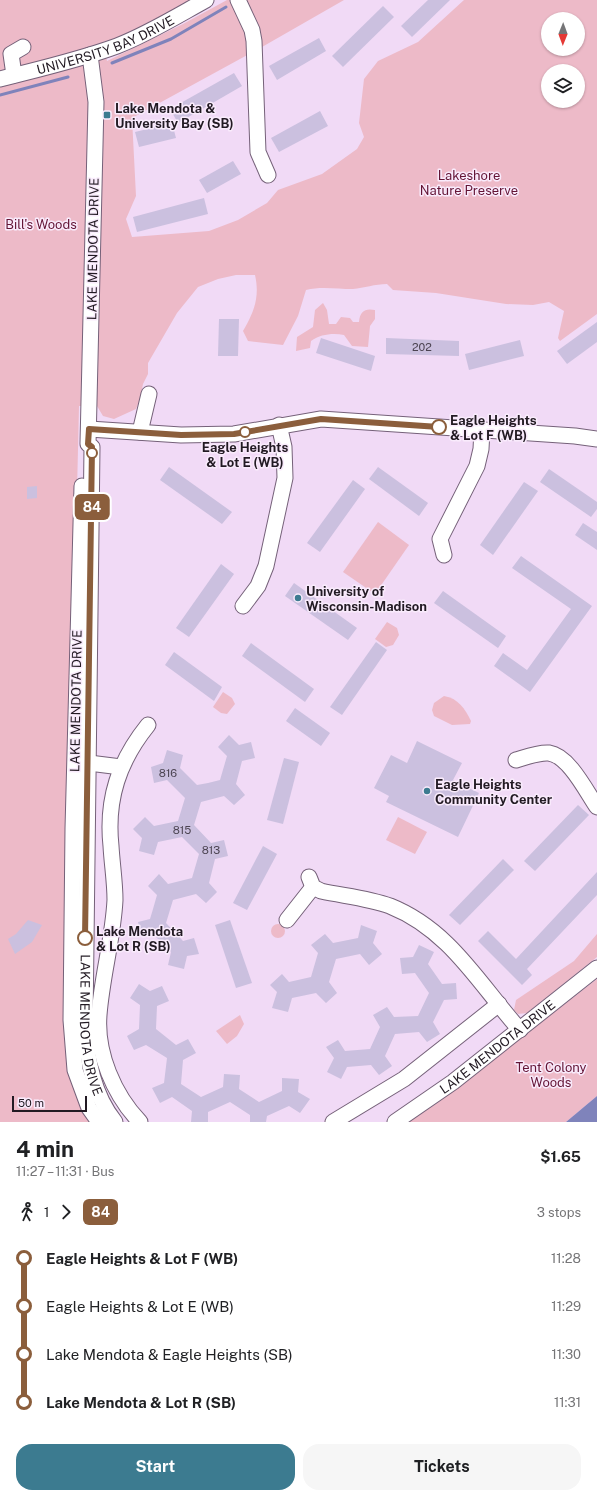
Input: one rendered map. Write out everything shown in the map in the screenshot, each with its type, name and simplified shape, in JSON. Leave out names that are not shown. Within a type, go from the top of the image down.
[{"type":"street","name":"UNIVERSITY BAY DRIVE","points":[[7,77],[133,39],[206,0]]},
{"type":"street","points":[[238,0],[252,30],[254,41],[258,152],[268,175]]},
{"type":"street","points":[[7,77],[11,54],[23,47]]},
{"type":"street","name":"LAKE MENDOTA DRIVE","points":[[78,959],[80,529],[84,448],[88,436],[96,102],[93,51]]},
{"type":"street","points":[[140,432],[149,394]]},
{"type":"street","points":[[88,436],[140,432],[181,435],[234,434],[279,425],[321,419],[575,436],[597,439]]},
{"type":"street","points":[[243,606],[258,586],[266,566],[285,478],[284,447],[279,425]]},
{"type":"street","points":[[444,555],[440,539],[477,466],[481,449],[482,430]]},
{"type":"street","name":"LAKE MENDOTA DRIVE","points":[[88,436],[92,447],[89,763],[78,959],[71,1042],[75,1070],[88,1088],[102,1102],[115,1122]]},
{"type":"street","points":[[140,1122],[123,1102],[110,1076],[102,1046],[99,1015],[115,901],[110,821],[114,791],[121,767],[148,725]]},
{"type":"street","points":[[516,760],[542,753],[550,753],[566,761],[597,807]]},
{"type":"street","points":[[89,763],[121,767]]},
{"type":"street","points":[[287,920],[311,882],[321,891],[388,906],[408,914],[426,925],[453,948],[520,1030]]},
{"type":"street","points":[[78,959],[107,960]]},
{"type":"street","name":"LAKE MENDOTA DRIVE","points":[[395,1122],[453,1082],[597,968]]},
{"type":"street","points":[[333,1122],[404,1079],[499,1004]]},
{"type":"street","name":"LAKE MENDOTA DRIVE","points":[[88,1088],[89,1108],[99,1122]]},
{"type":"green space","name":"Lakeshore Nature Preserve","points":[[0,0],[194,0],[126,35],[103,42],[107,61],[183,24],[227,0],[344,0],[132,118],[136,196],[126,219],[132,237],[209,231],[238,220],[267,203],[278,190],[322,174],[357,149],[364,137],[359,123],[364,79],[378,61],[418,42],[464,0],[597,0],[597,314],[560,341],[558,338],[564,311],[549,302],[533,305],[506,304],[436,293],[393,290],[387,284],[353,289],[317,288],[306,290],[298,316],[283,345],[248,341],[243,331],[255,304],[257,290],[255,275],[236,275],[218,279],[198,287],[177,313],[148,363],[148,374],[143,384],[136,409],[114,419],[103,416],[97,406],[79,406],[65,1004],[91,1122],[0,1122]]},
{"type":"green space","points":[[323,303],[327,310],[329,324],[336,324],[341,317],[350,318],[353,322],[359,322],[364,311],[368,309],[375,310],[375,319],[370,326],[368,347],[352,346],[344,335],[331,334],[323,335],[311,341],[310,348],[296,351],[297,337],[313,327],[315,310]]},
{"type":"green space","points":[[378,522],[409,545],[375,594],[343,572]]},
{"type":"green space","points":[[387,622],[397,628],[399,635],[393,645],[386,647],[375,639]]},
{"type":"green space","points":[[223,692],[232,698],[235,704],[227,714],[221,713],[213,707]]},
{"type":"green space","points":[[444,696],[453,699],[460,705],[471,721],[470,724],[452,725],[434,716],[432,710],[434,703]]},
{"type":"green space","points":[[398,817],[427,832],[415,854],[386,840]]},
{"type":"green space","points":[[275,924],[281,924],[285,928],[285,934],[281,938],[275,938],[271,934],[271,928]]},
{"type":"green space","points":[[597,934],[597,957],[527,1013],[518,1014],[514,1010],[516,1000],[574,961]]},
{"type":"green space","name":"Tent Colony Woods","points":[[597,979],[597,1096],[566,1122],[408,1122],[437,1103]]},
{"type":"green space","points":[[240,1015],[244,1024],[237,1036],[227,1044],[216,1031]]},
{"type":"water","points":[[597,1096],[597,1122],[566,1122]]},
{"type":"building","points":[[428,0],[450,0],[412,37],[401,26]]},
{"type":"building","points":[[383,6],[394,17],[343,67],[332,56]]},
{"type":"building","points":[[319,38],[326,51],[277,80],[269,66]]},
{"type":"building","points":[[234,73],[242,86],[178,123],[170,109]]},
{"type":"building","points":[[320,111],[328,126],[279,152],[271,138]]},
{"type":"building","points":[[172,123],[176,138],[139,147],[135,132]]},
{"type":"building","points":[[233,161],[241,174],[207,193],[199,180]]},
{"type":"building","points":[[204,198],[208,214],[137,232],[133,217]]},
{"type":"building","points":[[219,319],[239,319],[238,356],[218,356]]},
{"type":"building","points":[[597,322],[597,342],[567,364],[557,351]]},
{"type":"building","points":[[321,338],[375,356],[371,371],[316,353]]},
{"type":"building","points":[[386,338],[459,341],[459,356],[386,354]]},
{"type":"building","points":[[520,340],[524,356],[469,370],[465,354]]},
{"type":"building","points":[[169,467],[232,512],[222,524],[160,480]]},
{"type":"building","points":[[378,467],[428,503],[419,516],[369,479]]},
{"type":"building","points":[[549,469],[597,502],[597,509],[591,517],[540,482]]},
{"type":"building","points":[[353,480],[365,489],[320,552],[307,543]]},
{"type":"building","points":[[524,482],[538,491],[493,555],[480,545]]},
{"type":"building","points":[[37,486],[37,498],[27,499],[27,487]]},
{"type":"building","points":[[583,523],[597,532],[597,550],[575,535]]},
{"type":"building","points":[[521,556],[592,606],[530,692],[494,666],[503,653],[527,670],[571,609],[512,568]]},
{"type":"building","points":[[221,564],[234,574],[189,637],[176,628]]},
{"type":"building","points":[[294,583],[357,628],[348,640],[285,596]]},
{"type":"building","points":[[443,591],[506,636],[498,648],[434,603]]},
{"type":"building","points":[[376,642],[387,650],[342,715],[330,707]]},
{"type":"building","points":[[251,643],[314,689],[305,702],[242,656]]},
{"type":"building","points":[[174,652],[222,687],[214,701],[165,665]]},
{"type":"building","points":[[295,708],[330,733],[321,746],[286,721]]},
{"type":"building","points":[[229,735],[239,745],[251,742],[255,758],[242,761],[236,784],[245,795],[234,805],[224,796],[201,802],[194,825],[211,843],[224,840],[228,856],[215,859],[209,883],[217,892],[206,903],[196,894],[173,900],[166,923],[183,941],[194,938],[199,954],[187,956],[184,969],[168,965],[171,952],[154,935],[142,937],[138,922],[150,919],[157,895],[148,886],[159,874],[168,884],[192,878],[199,854],[182,837],[158,842],[154,855],[139,851],[142,838],[133,829],[145,817],[154,826],[178,821],[185,798],[167,780],[154,783],[151,767],[163,763],[167,750],[183,755],[180,768],[197,785],[208,783],[220,780],[227,756],[218,747]]},
{"type":"building","name":"Eagle Heights Community Center","points":[[417,741],[462,763],[453,780],[479,793],[458,837],[386,802],[389,796],[374,788],[391,755],[407,763]]},
{"type":"building","points":[[284,758],[299,762],[283,824],[267,820]]},
{"type":"building","points":[[578,805],[589,815],[535,871],[524,861]]},
{"type":"building","points":[[263,846],[277,854],[247,910],[233,903]]},
{"type":"building","points":[[503,859],[514,870],[460,925],[449,915]]},
{"type":"building","points":[[597,872],[597,895],[527,969],[532,975],[522,985],[478,941],[488,931],[516,959]]},
{"type":"building","points":[[28,920],[42,925],[32,942],[15,954],[8,939],[16,934]]},
{"type":"building","points":[[230,920],[252,983],[236,988],[215,925]]},
{"type":"building","points":[[361,925],[377,931],[373,943],[382,954],[369,965],[360,954],[336,959],[329,982],[337,993],[326,1003],[316,993],[292,998],[288,1012],[272,1008],[277,992],[270,985],[282,974],[289,982],[311,977],[318,953],[311,945],[325,934],[333,943],[358,938]]},
{"type":"building","points":[[419,945],[434,952],[428,964],[442,984],[456,983],[457,999],[444,1000],[433,1022],[440,1034],[427,1042],[419,1032],[395,1034],[385,1056],[392,1066],[379,1075],[371,1065],[347,1067],[341,1079],[327,1072],[334,1058],[326,1047],[338,1040],[345,1051],[370,1049],[380,1027],[373,1015],[387,1007],[394,1017],[418,1016],[429,993],[415,973],[402,974],[400,958],[413,957]]},
{"type":"building","points":[[139,984],[150,991],[162,986],[169,1001],[157,1006],[156,1029],[176,1045],[188,1039],[196,1053],[183,1060],[181,1084],[201,1097],[223,1087],[224,1074],[240,1075],[239,1089],[259,1102],[282,1091],[282,1078],[299,1079],[298,1092],[310,1099],[300,1113],[289,1106],[267,1116],[266,1122],[250,1122],[250,1115],[230,1102],[208,1112],[208,1122],[191,1122],[192,1111],[172,1097],[160,1103],[152,1088],[164,1083],[167,1058],[146,1045],[134,1050],[127,1036],[139,1029],[140,1005],[130,998]]},
{"type":"waterway","points":[[112,63],[171,39],[226,7]]},
{"type":"waterway","points":[[0,95],[68,77]]},
{"type":"bus line","name":"84","points":[[85,938],[89,754],[92,447],[88,444],[89,429],[181,435],[234,434],[321,419],[439,427]]},
{"type":"place","name":"Lake Mendota & University Bay (SB)","points":[[107,115]]},
{"type":"place","name":"Eagle Heights & Lot F (WB)","points":[[439,427]]},
{"type":"place","name":"Eagle Heights & Lot E (WB)","points":[[245,432]]},
{"type":"place","name":"University of Wisconsin-Madison","points":[[298,598]]},
{"type":"place","name":"Eagle Heights Community Center","points":[[427,791]]},
{"type":"place","name":"Lake Mendota & Lot R (SB)","points":[[85,938]]},
{"type":"park label","name":"Bill's Woods","points":[[41,224]]}]
